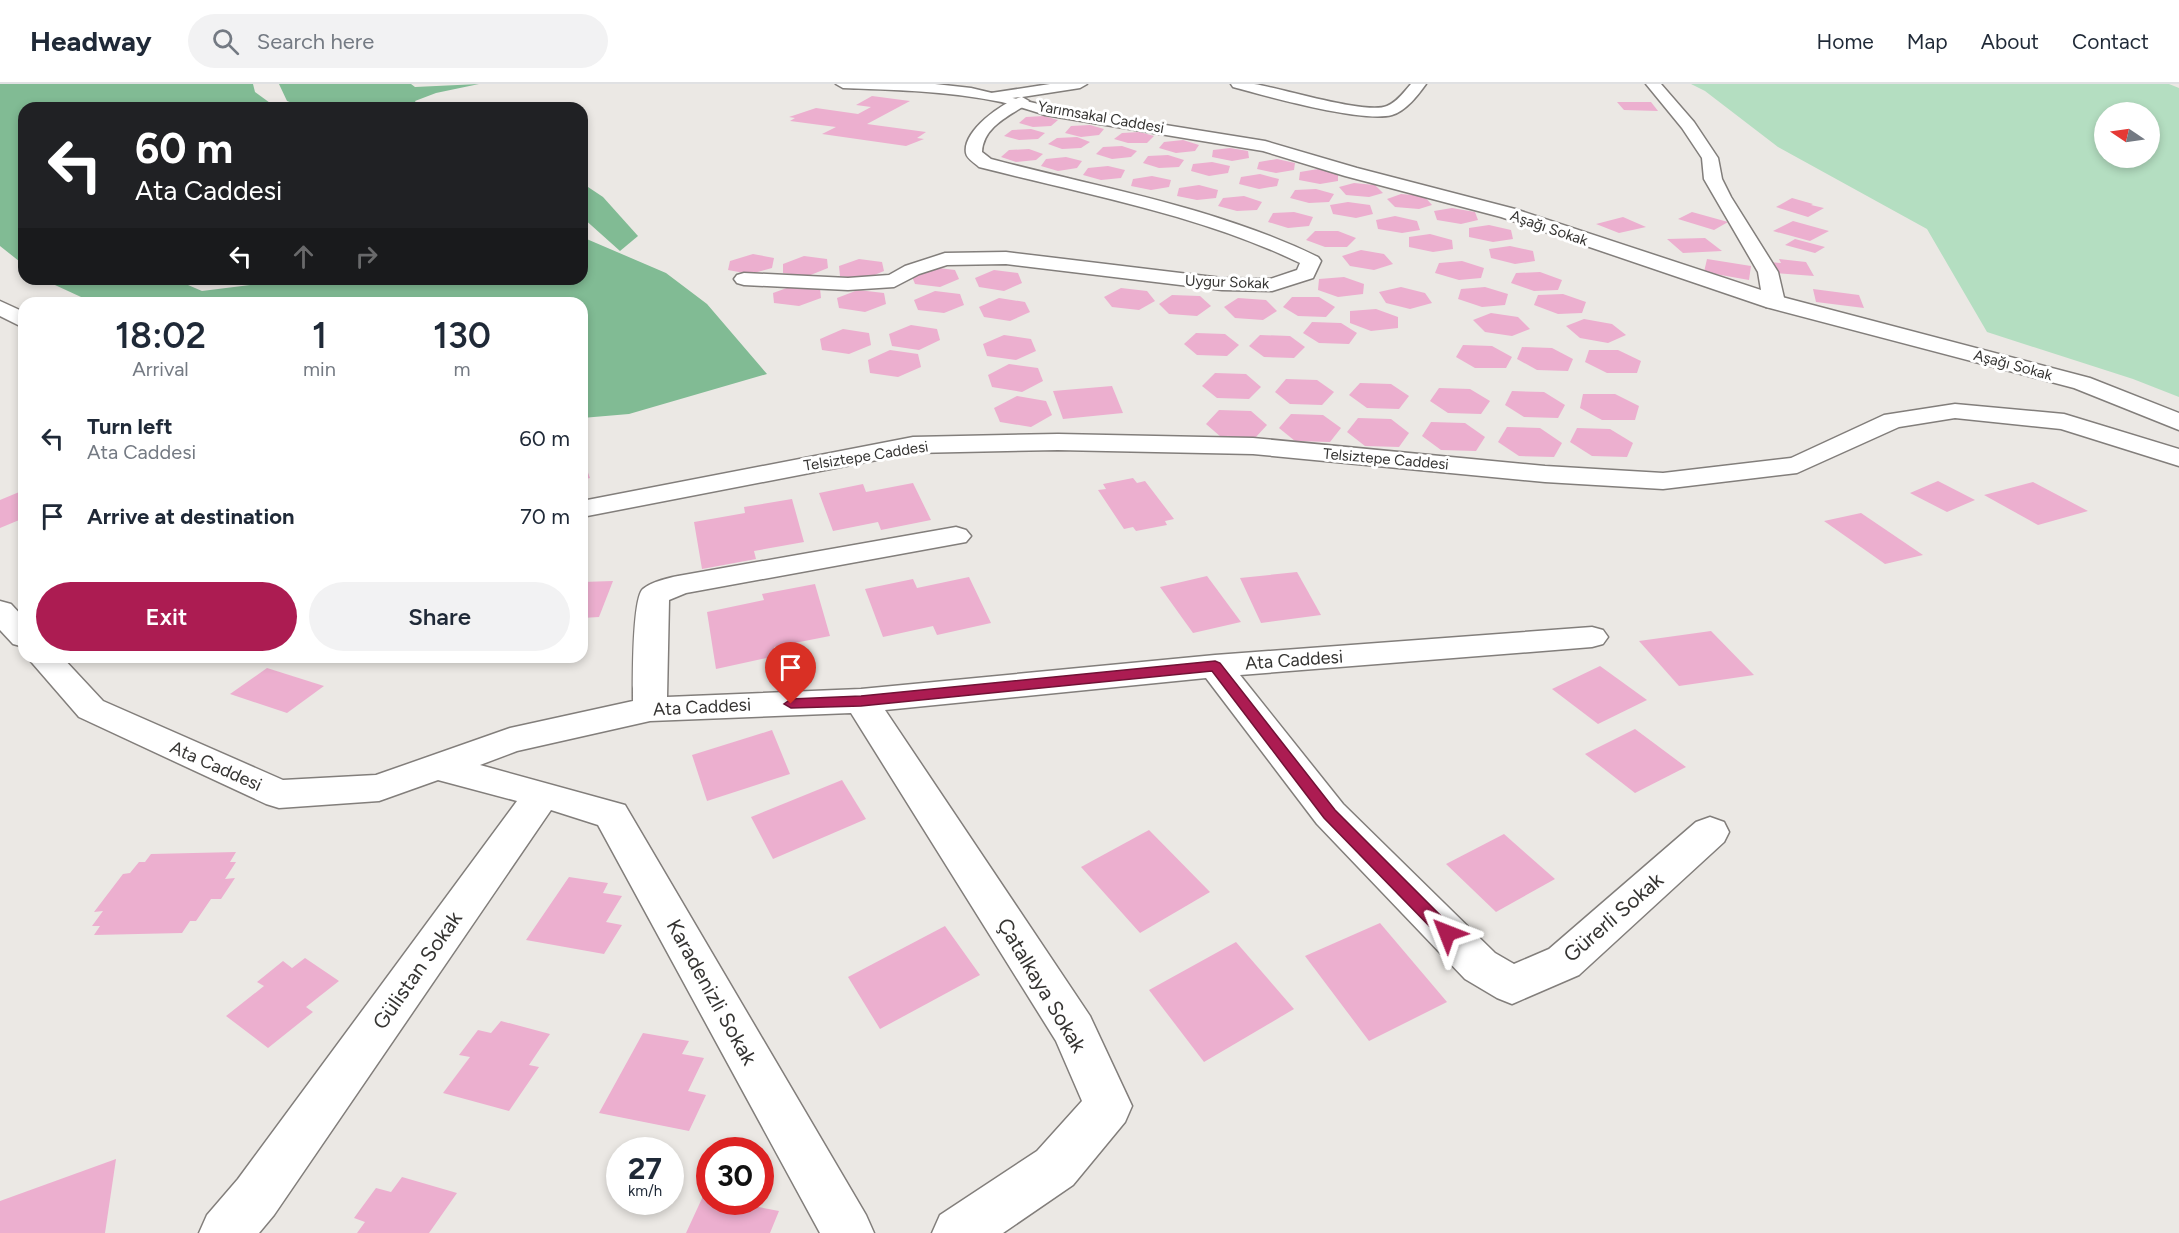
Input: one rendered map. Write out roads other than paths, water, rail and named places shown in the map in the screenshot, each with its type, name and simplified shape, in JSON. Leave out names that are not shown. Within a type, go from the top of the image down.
[{"type":"street","name":"Yarımsakal Caddesi","points":[[843,84],[909,86],[995,96],[1022,101],[1045,110],[1265,146],[1321,163]]},
{"type":"street","points":[[995,96],[1080,84]]},
{"type":"street","points":[[1238,84],[1282,96],[1371,112],[1390,111],[1402,103],[1419,84]]},
{"type":"street","points":[[1653,84],[1688,125],[1710,158],[1713,179],[1767,272],[1774,302]]},
{"type":"street","name":"Uygur Sokak","points":[[744,279],[848,285],[894,281],[912,270],[945,260],[1006,258],[1222,284],[1272,285],[1306,274],[1311,261],[1276,244],[1126,196],[1074,186],[985,163],[974,154],[973,145],[981,130],[1022,101]]},
{"type":"street","name":"Aşağı Sokak","points":[[1321,163],[1508,213],[1774,302],[2082,383],[2179,422]]},
{"type":"street","points":[[0,307],[18,318]]},
{"type":"street","name":"Telsiztepe Caddesi","points":[[588,508],[913,445],[1058,442],[1253,446],[1545,474],[1663,481],[1797,465],[1893,420],[1955,411],[2064,422],[2179,458]]},
{"type":"street","points":[[650,709],[651,620],[654,595],[678,585],[956,536]]},
{"type":"street","points":[[0,611],[18,630]]},
{"type":"street","name":"Ata Caddesi","points":[[49,663],[91,709],[279,794],[379,788],[510,740],[650,709],[861,701],[1215,666],[1592,637]]},
{"type":"street","name":"Gürerli Sokak","points":[[1215,666],[1330,814],[1480,966],[1512,985],[1564,962],[1710,832]]},
{"type":"street","name":"Çatalkaya Sokak","points":[[861,701],[1074,1030],[1108,1106],[1055,1168],[958,1233]]},
{"type":"street","points":[[437,767],[542,794]]},
{"type":"street","name":"Gülistan Sokak","points":[[225,1233],[256,1197],[542,794]]},
{"type":"street","name":"Karadenizli Sokak","points":[[542,794],[612,815],[848,1233]]}]
